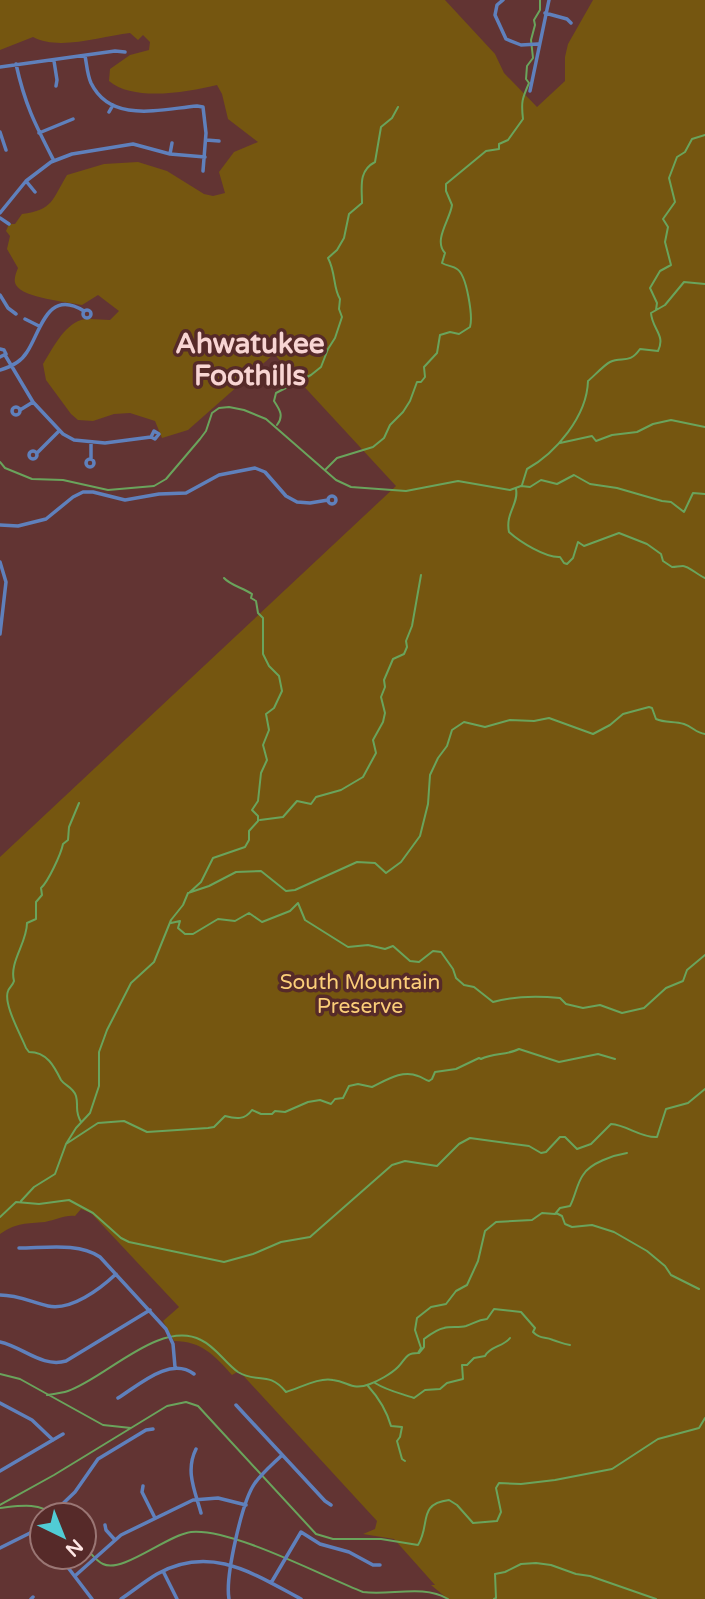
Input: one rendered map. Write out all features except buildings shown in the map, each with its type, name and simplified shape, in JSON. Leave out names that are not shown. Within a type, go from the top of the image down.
[{"type":"street","points":[[503,0],[497,5],[495,15],[503,36],[514,44],[538,44]]},
{"type":"street","points":[[530,91],[549,0]]},
{"type":"street","points":[[545,13],[567,19],[571,23]]},
{"type":"street","points":[[0,67],[115,51],[125,52]]},
{"type":"street","points":[[85,56],[91,82],[103,99],[113,105],[136,112],[203,107],[206,140],[203,171]]},
{"type":"street","points":[[54,61],[56,86]]},
{"type":"street","points":[[16,64],[23,96],[54,161]]},
{"type":"street","points":[[109,112],[113,105]]},
{"type":"street","points":[[39,132],[73,119]]},
{"type":"street","points":[[0,135],[6,150]]},
{"type":"street","points":[[206,140],[219,141]]},
{"type":"street","points":[[170,154],[172,143]]},
{"type":"street","points":[[0,212],[26,181],[54,161],[72,154],[126,144],[170,154],[205,157]]},
{"type":"street","points":[[26,181],[35,192]]},
{"type":"street","points":[[0,218],[9,224]]},
{"type":"street","points":[[0,295],[2,305],[16,314]]},
{"type":"street","points":[[0,370],[12,366],[26,354],[47,313],[59,306],[76,307],[84,311]]},
{"type":"street","points":[[25,319],[39,326]]},
{"type":"street","points":[[0,349],[4,350],[2,356],[12,366],[33,402],[59,431],[74,440],[120,442],[151,437]]},
{"type":"street","points":[[20,410],[33,402]]},
{"type":"street","points":[[37,453],[59,431]]},
{"type":"street","points":[[91,442],[91,459]]},
{"type":"street","points":[[0,525],[18,526],[46,519],[83,492],[125,500],[186,493],[219,475],[252,468],[265,472],[286,496],[297,502],[328,500]]},
{"type":"street","points":[[0,562],[6,578],[0,634]]},
{"type":"street","points":[[19,1248],[77,1248],[100,1257],[150,1310],[170,1336],[175,1367]]},
{"type":"street","points":[[0,1295],[18,1296],[51,1307],[64,1307],[117,1274]]},
{"type":"street","points":[[0,1342],[57,1364],[150,1310]]},
{"type":"street","points":[[118,1398],[163,1371],[175,1367],[194,1374]]},
{"type":"street","points":[[0,1403],[33,1420],[53,1440]]},
{"type":"street","points":[[236,1405],[324,1501],[331,1505]]},
{"type":"street","points":[[66,1501],[102,1455],[146,1430],[153,1429]]},
{"type":"street","points":[[0,1471],[63,1434]]},
{"type":"street","points":[[196,1449],[190,1468],[201,1513]]},
{"type":"street","points":[[229,1599],[231,1564],[251,1491],[261,1475],[282,1455]]},
{"type":"street","points":[[143,1486],[142,1492],[155,1518]]},
{"type":"street","points":[[76,1576],[128,1531],[197,1499],[218,1498],[246,1505]]},
{"type":"street","points":[[105,1525],[115,1540]]},
{"type":"street","points":[[271,1583],[302,1532],[320,1544],[349,1552],[373,1565],[380,1565]]},
{"type":"street","points":[[0,1548],[28,1534]]},
{"type":"street","points":[[121,1599],[163,1571],[189,1562],[215,1561],[231,1564],[301,1599]]},
{"type":"street","points":[[72,1571],[92,1599]]},
{"type":"street","points":[[163,1571],[177,1599]]},
{"type":"green space","name":"South Mountain Preserve","points":[[0,0],[445,0],[495,54],[504,73],[537,107],[565,81],[568,44],[593,0],[705,0],[705,1599],[448,1599],[431,1585],[435,1585],[394,1539],[363,1534],[375,1529],[377,1521],[239,1371],[232,1375],[214,1356],[200,1347],[174,1341],[163,1321],[179,1307],[91,1213],[81,1209],[75,1216],[22,1224],[0,1234],[0,857],[396,486],[274,354],[188,430],[162,438],[155,421],[130,413],[114,414],[93,421],[78,420],[71,414],[46,380],[43,364],[69,327],[84,319],[110,320],[119,311],[98,295],[82,305],[36,296],[20,289],[15,281],[18,268],[7,249],[10,236],[6,231],[9,224],[15,224],[22,214],[46,206],[67,175],[104,164],[138,162],[167,171],[204,194],[213,196],[225,193],[219,172],[234,152],[258,142],[228,119],[217,85],[176,92],[146,93],[132,91],[109,81],[110,69],[130,55],[149,50],[150,42],[143,35],[138,40],[130,33],[68,43],[43,41],[33,37],[0,50]]},
{"type":"waterway","points":[[326,469],[337,458],[373,447],[384,438],[390,425],[410,401],[417,382],[421,382],[425,377],[424,367],[437,353],[440,335],[450,332],[459,334],[470,327],[470,306],[464,279],[457,269],[442,263],[445,253],[441,236],[452,205],[446,184],[486,151],[499,149],[499,144],[508,140],[523,119],[523,101],[529,83],[526,79],[527,66],[533,58],[531,40],[534,20],[540,10],[540,0]]},
{"type":"waterway","points":[[277,425],[281,416],[274,401],[276,393],[321,367],[335,338],[342,317],[340,299],[328,258],[344,238],[349,214],[362,203],[363,175],[375,162],[381,127],[392,118],[398,107]]},
{"type":"waterway","points":[[656,310],[657,303],[650,288],[660,271],[671,265],[665,242],[668,227],[663,219],[675,202],[669,178],[677,157],[685,152],[692,139],[705,135]]},
{"type":"waterway","points":[[522,485],[527,469],[549,453],[576,420],[588,381],[614,360],[629,359],[640,349],[658,351],[660,336],[651,313],[665,305],[684,282],[705,284]]},
{"type":"waterway","points":[[0,462],[5,468],[32,479],[63,480],[108,490],[154,486],[166,479],[200,439],[212,413],[219,408],[229,407],[266,419],[336,480],[351,487],[406,491],[458,481],[510,490],[521,486],[530,487],[541,480],[557,484],[574,475],[590,484],[671,502],[684,512],[693,493],[705,494]]},
{"type":"waterway","points":[[560,443],[592,436],[596,441],[612,435],[637,432],[653,424],[671,420],[705,427]]},
{"type":"waterway","points":[[516,489],[516,499],[508,525],[509,532],[526,545],[560,557],[564,563],[567,564],[573,558],[578,542],[584,546],[619,533],[647,544],[661,554],[663,561],[672,567],[685,566],[705,578]]},
{"type":"waterway","points":[[260,820],[283,817],[297,801],[311,804],[316,797],[341,790],[363,777],[376,753],[373,740],[385,713],[381,697],[385,687],[384,680],[393,659],[404,654],[407,647],[406,641],[412,626],[421,575]]},
{"type":"waterway","points":[[190,892],[201,882],[213,858],[245,847],[249,840],[249,831],[258,821],[258,816],[252,810],[258,801],[261,773],[267,760],[263,745],[269,730],[266,714],[274,708],[282,691],[279,676],[269,666],[263,654],[263,618],[258,613],[256,601],[251,598],[252,594],[224,578]]},
{"type":"waterway","points":[[66,1144],[90,1113],[99,1086],[99,1052],[107,1030],[131,983],[154,962],[171,920],[183,905],[188,893],[236,872],[261,871],[286,891],[295,890],[357,862],[375,863],[386,873],[401,862],[420,836],[428,804],[430,775],[447,746],[452,730],[464,722],[485,727],[510,720],[534,721],[549,718],[593,734],[623,714],[649,707],[656,719],[684,724],[705,734]]},
{"type":"waterway","points":[[79,803],[69,827],[68,840],[63,844],[54,868],[41,888],[42,895],[36,902],[36,919],[27,923],[14,967],[14,981],[7,997],[26,1048],[29,1052],[45,1057],[73,1091],[81,1122]]},
{"type":"waterway","points":[[171,923],[180,921],[178,928],[185,934],[193,934],[218,919],[235,921],[249,913],[262,922],[290,911],[298,903],[305,920],[348,947],[368,945],[385,949],[393,946],[410,961],[419,962],[433,951],[441,952],[456,978],[464,985],[474,987],[493,1002],[526,997],[560,998],[566,1004],[583,1008],[600,1005],[622,1013],[644,1008],[666,988],[683,981],[687,970],[705,955]]},
{"type":"waterway","points":[[21,1201],[34,1187],[55,1174],[66,1144],[98,1123],[124,1121],[147,1132],[214,1127],[225,1116],[240,1118],[252,1110],[261,1114],[272,1114],[275,1111],[285,1112],[308,1102],[320,1100],[331,1104],[335,1099],[343,1098],[349,1086],[358,1084],[372,1087],[400,1075],[412,1074],[429,1081],[435,1072],[456,1069],[479,1058],[519,1049],[559,1062],[598,1054],[615,1059]]},
{"type":"waterway","points":[[0,1217],[16,1202],[39,1204],[69,1200],[93,1213],[129,1242],[224,1262],[281,1242],[310,1237],[392,1165],[405,1161],[437,1166],[459,1144],[470,1138],[529,1146],[541,1153],[546,1152],[560,1137],[565,1137],[577,1149],[591,1144],[611,1124],[645,1136],[657,1137],[666,1109],[688,1103],[705,1089]]},
{"type":"waterway","points":[[47,1395],[66,1392],[83,1384],[151,1343],[168,1337],[185,1336],[206,1343],[238,1372],[274,1381],[286,1392],[328,1379],[359,1387],[373,1383],[395,1370],[408,1355],[418,1353],[421,1348],[415,1330],[417,1318],[431,1307],[446,1304],[456,1291],[467,1285],[478,1261],[485,1231],[496,1222],[532,1220],[542,1213],[555,1214],[560,1208],[570,1206],[586,1171],[603,1160],[627,1153]]},
{"type":"waterway","points":[[556,1213],[562,1216],[565,1224],[572,1227],[592,1225],[614,1232],[647,1251],[665,1266],[671,1275],[699,1289]]},
{"type":"waterway","points":[[419,1353],[424,1347],[424,1339],[433,1333],[487,1319],[494,1309],[521,1312],[535,1328],[533,1332],[540,1337],[570,1345]]},
{"type":"waterway","points":[[375,1383],[414,1398],[425,1390],[440,1389],[447,1383],[463,1379],[462,1365],[467,1365],[474,1358],[485,1356],[510,1338]]},
{"type":"waterway","points":[[0,1374],[20,1379],[103,1425],[131,1428]]},
{"type":"waterway","points":[[368,1386],[382,1405],[391,1426],[402,1427],[397,1441],[405,1461]]},
{"type":"waterway","points":[[0,1505],[167,1406],[186,1402],[198,1406],[316,1534],[333,1539],[381,1539],[418,1545],[426,1516],[432,1506],[439,1502],[449,1500],[473,1523],[497,1521],[501,1512],[496,1488],[499,1483],[521,1484],[555,1480],[612,1469],[658,1439],[699,1428],[705,1418]]},
{"type":"waterway","points":[[0,1508],[28,1506]]},
{"type":"waterway","points":[[98,1561],[111,1566],[121,1564],[181,1535],[191,1532],[208,1533],[229,1537],[277,1554],[363,1592],[417,1591],[448,1599]]},
{"type":"waterway","points":[[494,1599],[495,1574],[521,1564],[536,1563],[590,1576],[656,1599]]},
{"type":"district","name":"Ahwatukee Foothills","points":[[250,360]]}]
